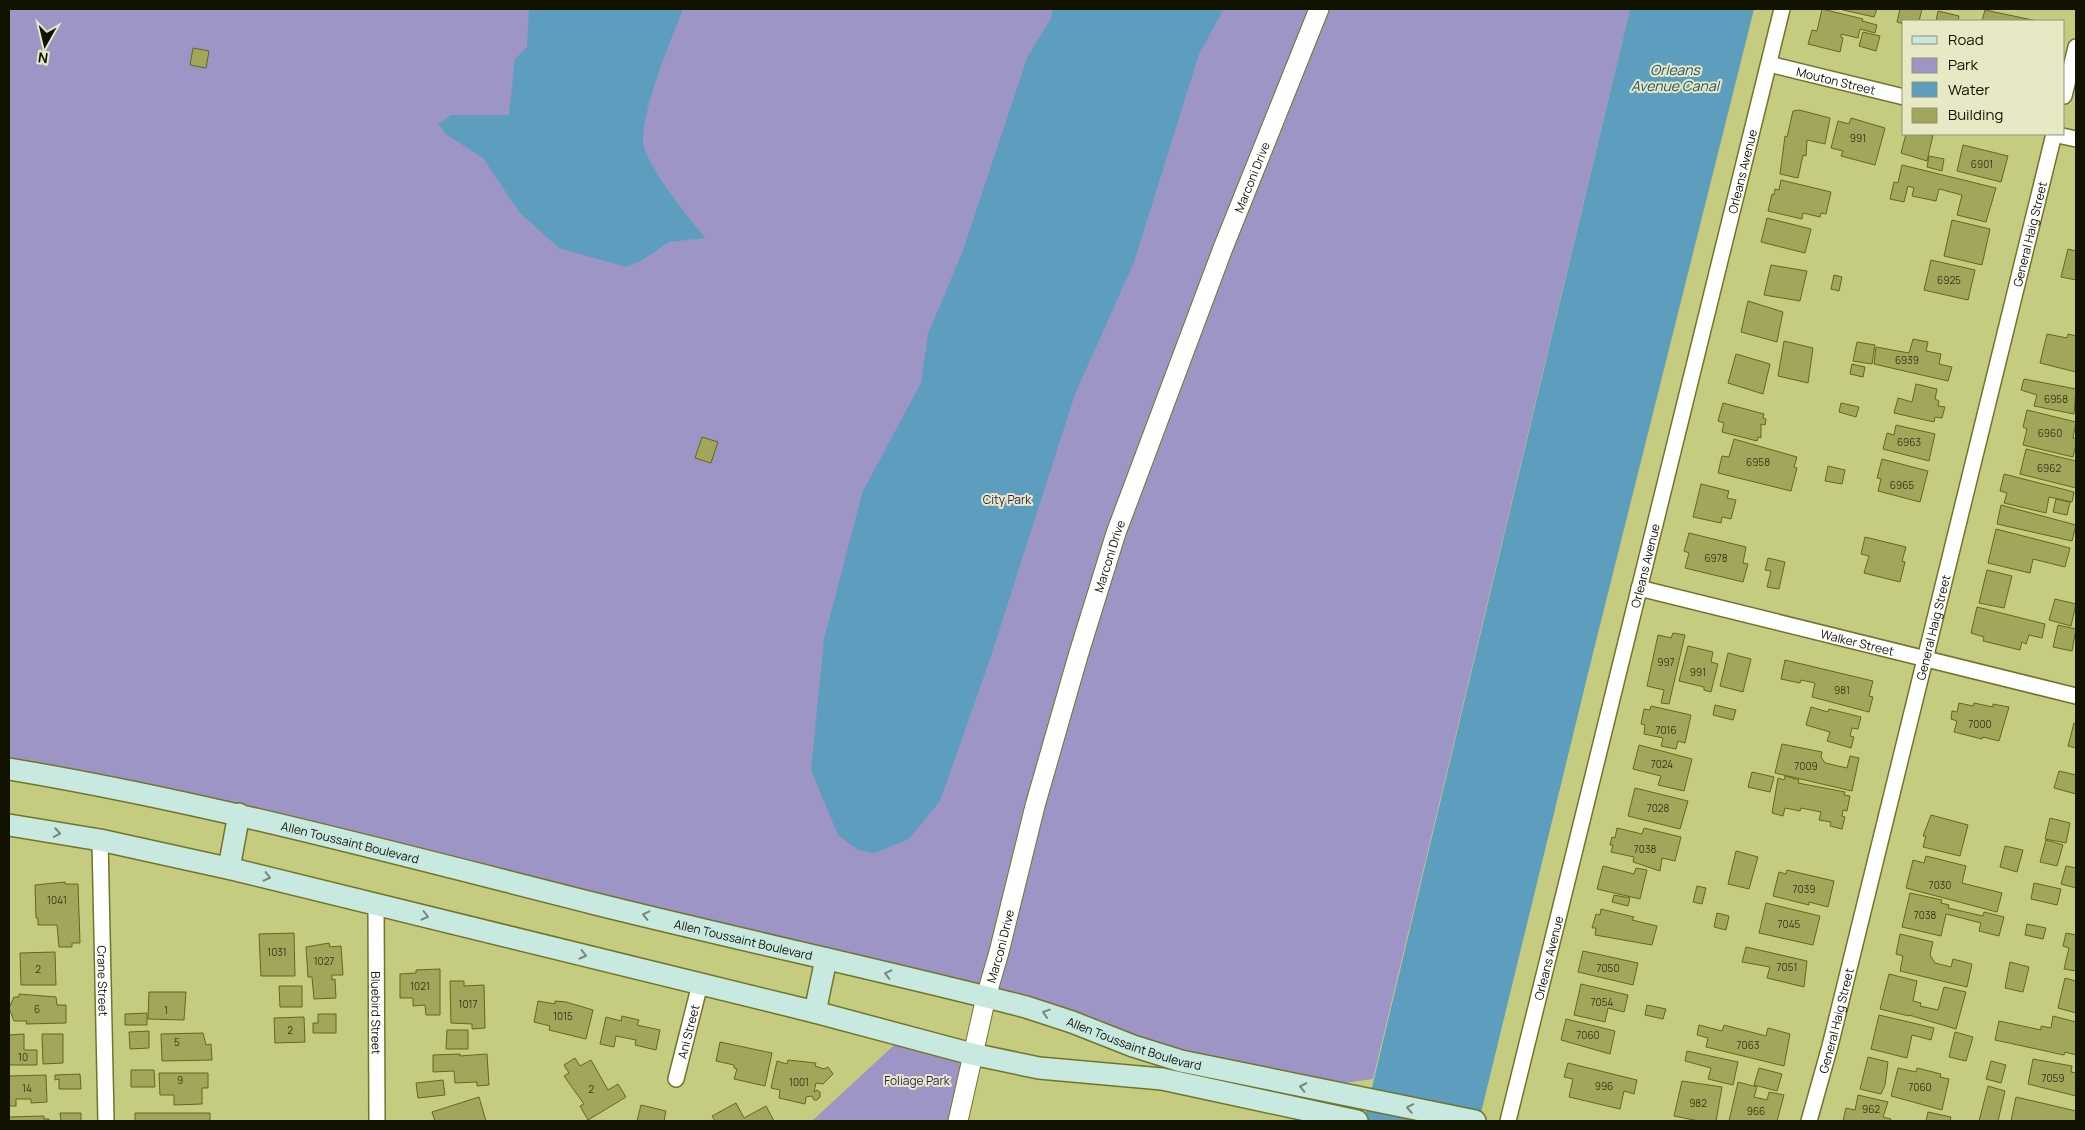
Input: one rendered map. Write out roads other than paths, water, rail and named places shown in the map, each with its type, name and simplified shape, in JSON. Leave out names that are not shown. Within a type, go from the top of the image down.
[{"type":"main road","name":"Allen Toussaint Boulevard","points":[[9,769],[110,786],[238,814],[1035,1010],[1133,1046],[1181,1061],[1475,1121]]},
{"type":"main road","points":[[229,868],[238,814]]},
{"type":"main road","name":"Allen Toussaint Boulevard","points":[[9,825],[100,840],[229,868],[815,1012],[972,1054],[1039,1068],[1162,1079],[1351,1120]]},
{"type":"main road","points":[[815,1012],[826,959]]},
{"type":"street","name":"Marconi Drive","points":[[958,1121],[972,1054],[1038,796],[1116,533],[1223,248],[1319,9]]},
{"type":"street","name":"Orleans Avenue","points":[[1508,1121],[1782,9]]},
{"type":"street","points":[[2065,92],[2076,47]]},
{"type":"street","name":"Mouton Street","points":[[1769,64],[1902,97]]},
{"type":"street","name":"General Haig Street","points":[[1809,1121],[1830,1046],[2054,135]]},
{"type":"street","points":[[2058,135],[2076,139]]},
{"type":"street","name":"Walker Street","points":[[1639,588],[2076,696]]},
{"type":"street","name":"Crane Street","points":[[100,840],[106,1121]]},
{"type":"street","name":"Bluebird Street","points":[[376,904],[377,1121]]},
{"type":"street","name":"Ani Street","points":[[676,1079],[700,984]]},
{"type":"water","points":[[529,9],[683,9],[652,93],[647,110],[643,141],[645,151],[659,177],[705,238],[669,242],[641,261],[626,267],[559,248],[520,213],[483,158],[447,135],[438,124],[451,115],[509,115],[515,59],[527,47]]},
{"type":"water","points":[[1053,9],[1224,9],[1199,54],[1134,262],[1075,394],[989,662],[940,801],[909,839],[875,853],[858,850],[838,835],[811,770],[824,639],[863,491],[921,383],[928,334],[962,253],[1027,58],[1051,18]]},
{"type":"water","name":"Orleans Avenue Canal","points":[[1630,9],[1754,9],[1593,653],[1479,1121],[1364,1121]]},
{"type":"park label","name":"City Park","points":[[1007,499]]},
{"type":"park label","name":"Foliage Park","points":[[917,1080]]}]
